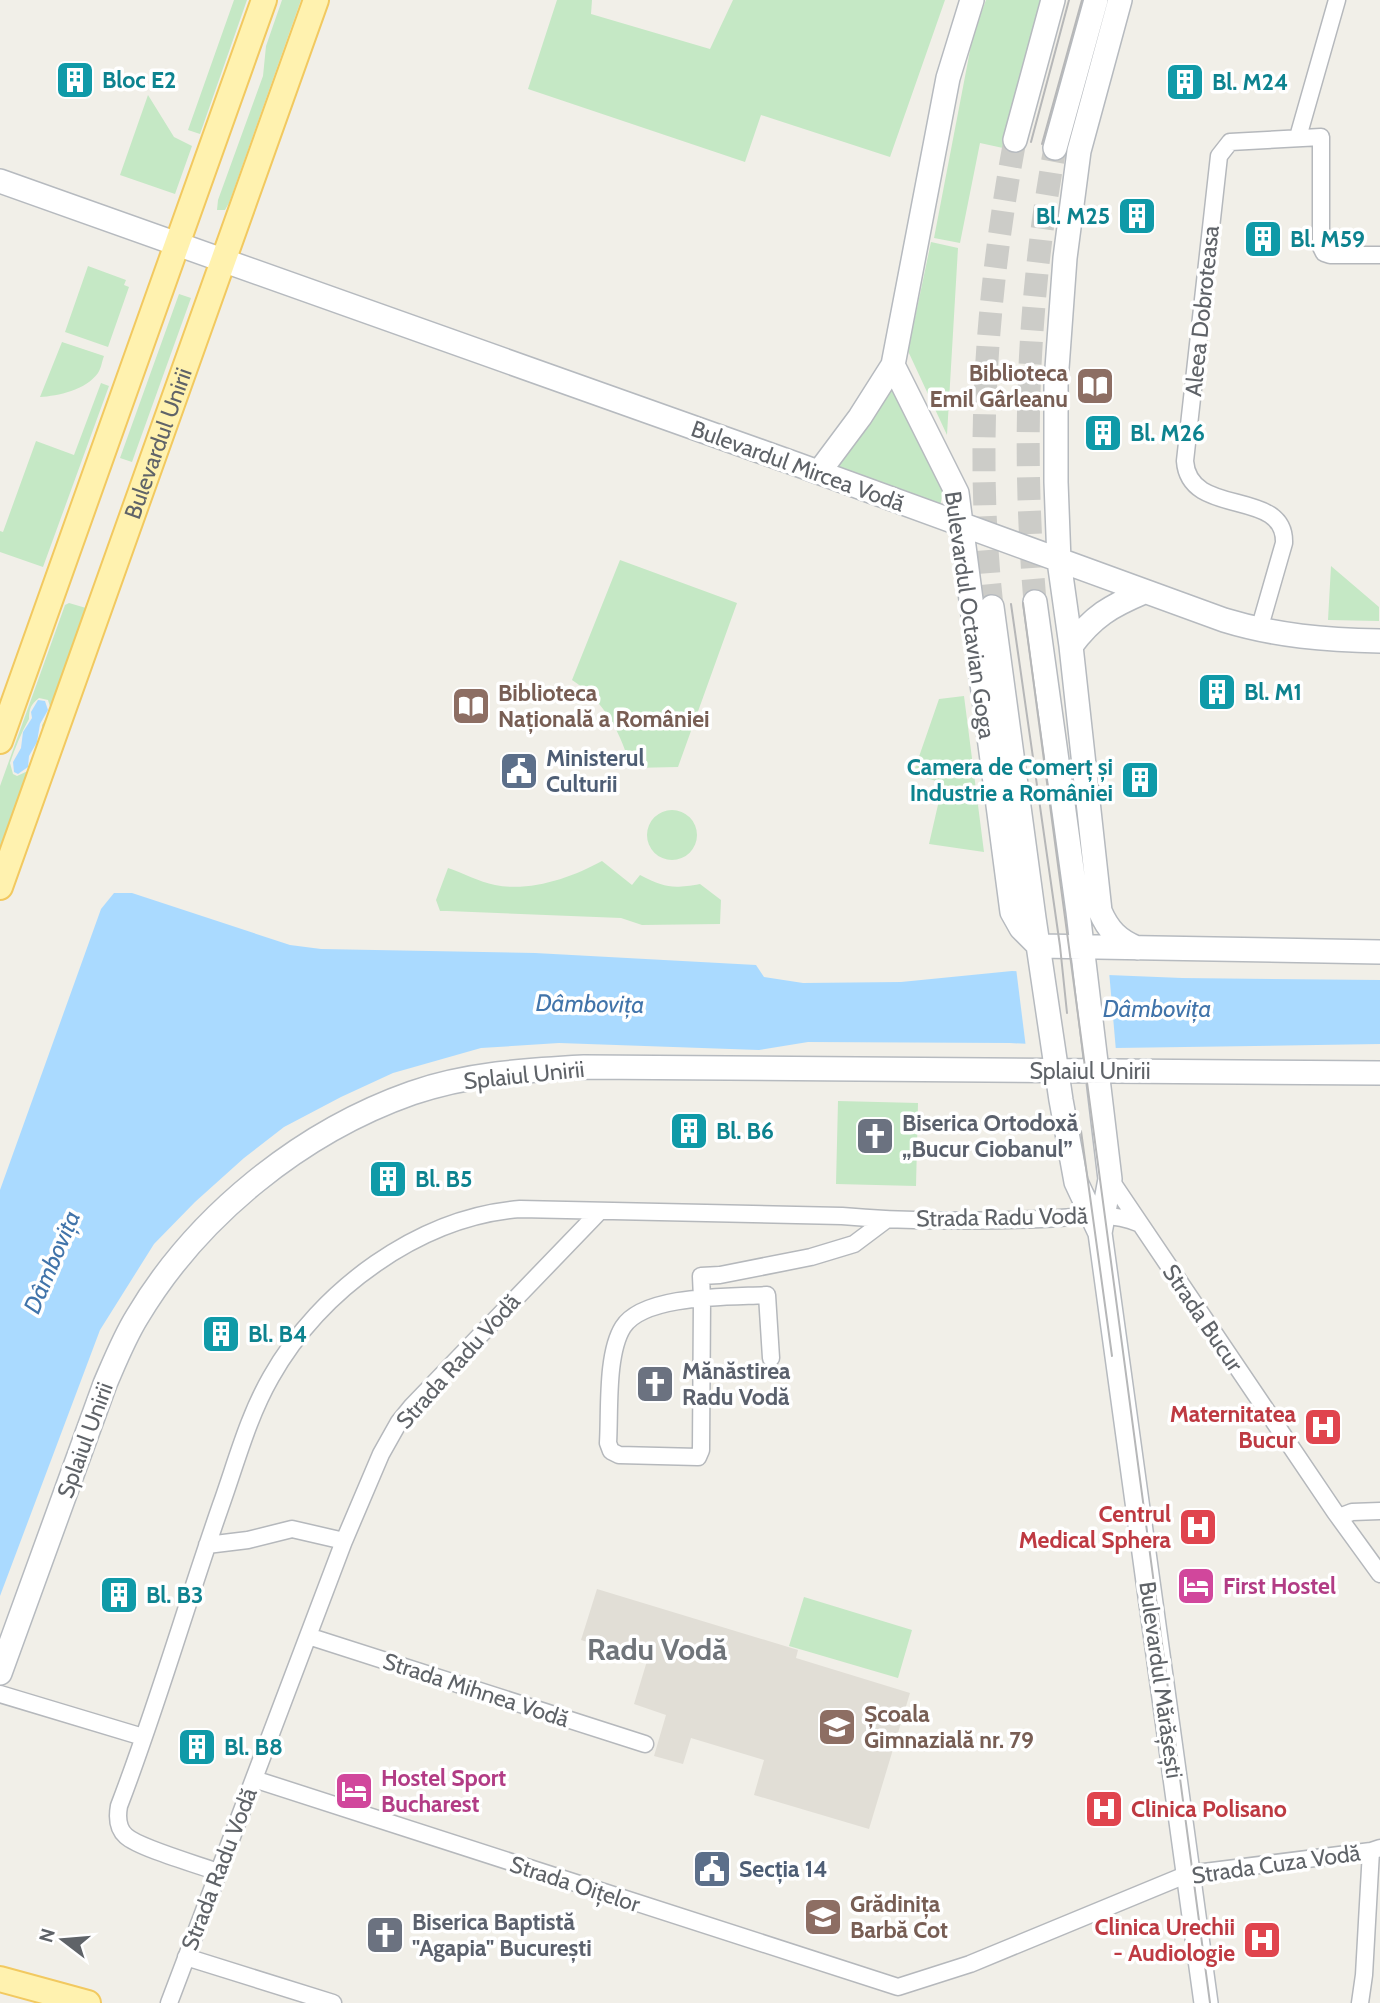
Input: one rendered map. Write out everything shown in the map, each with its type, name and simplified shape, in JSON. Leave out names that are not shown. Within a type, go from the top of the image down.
[{"type":"main road","name":"Bulevardul Unirii","points":[[0,741],[264,0]]},
{"type":"main road","name":"Bulevardul Unirii","points":[[0,887],[316,0]]},
{"type":"main road","points":[[819,472],[860,417],[893,365],[948,78],[972,0]]},
{"type":"main road","points":[[1015,140],[1053,0]]},
{"type":"main road","points":[[1055,148],[1096,0]]},
{"type":"main road","points":[[1120,0],[1079,151],[1065,258],[1056,382],[1056,482],[1059,561],[1100,911],[1111,933],[1137,948]]},
{"type":"main road","points":[[0,181],[176,245]]},
{"type":"main road","name":"Bulevardul Mircea Vodă","points":[[176,245],[819,472],[1144,592],[1259,630],[1314,639],[1380,641]]},
{"type":"main road","name":"Bulevardul Octavian Goga","points":[[893,365],[957,493],[1012,912],[1020,928],[1041,956]]},
{"type":"main road","points":[[1071,646],[1084,628],[1102,612],[1144,592]]},
{"type":"main road","name":"Bulevardul Mărășești","points":[[1035,602],[1084,958],[1110,1179],[1098,1221]]},
{"type":"main road","name":"Bulevardul Mărășești","points":[[992,607],[1056,1062],[1076,1182],[1098,1221],[1206,2003]]},
{"type":"main road","points":[[1084,958],[1090,925],[1100,911]]},
{"type":"main road","points":[[1041,956],[1084,958],[1137,948],[1380,953]]},
{"type":"main road","name":"Splaiul Unirii","points":[[0,1673],[90,1422],[120,1349],[137,1317],[175,1262],[226,1209],[283,1162],[346,1122],[379,1106],[445,1083],[529,1070],[1097,1062],[1380,1073]]},
{"type":"main road","points":[[0,1979],[79,2002]]},
{"type":"street","points":[[1337,0],[1298,137],[1321,137],[1321,247],[1324,253],[1380,255]]},
{"type":"street","name":"Aleea Dobroteasa","points":[[1259,630],[1284,543],[1283,528],[1272,515],[1199,490],[1189,480],[1185,461],[1219,156],[1230,142],[1298,137]]},
{"type":"street","name":"Strada Bucur","points":[[1110,1179],[1380,1574]]},
{"type":"street","points":[[218,1872],[137,1843],[125,1835],[118,1821],[119,1806],[207,1545],[249,1427],[267,1385],[294,1342],[339,1294],[372,1267],[429,1233],[488,1213],[520,1209],[600,1211]]},
{"type":"street","name":"Strada Radu Vodă","points":[[169,2003],[344,1541],[381,1454],[399,1422],[435,1381],[600,1211],[842,1216],[886,1220],[1098,1221]]},
{"type":"street","points":[[1098,1221],[1118,1216],[1138,1223]]},
{"type":"street","points":[[771,1358],[767,1295],[702,1299],[646,1309],[624,1325],[618,1339],[614,1357],[608,1443],[611,1451],[619,1455],[698,1457],[701,1450],[702,1299],[701,1276],[720,1275],[811,1257],[854,1244],[886,1220]]},
{"type":"street","points":[[1339,1517],[1352,1512],[1380,1511]]},
{"type":"street","points":[[207,1545],[248,1541],[292,1529],[344,1541]]},
{"type":"street","name":"Strada Mihnea Vodă","points":[[308,1636],[645,1744]]},
{"type":"street","points":[[0,1694],[143,1737]]},
{"type":"street","name":"Strada Oițelor","points":[[254,1779],[898,1987]]},
{"type":"street","points":[[1360,2003],[1375,1850]]},
{"type":"street","name":"Strada Cuza Vodă","points":[[898,1987],[970,1964],[1188,1874],[1375,1850]]},
{"type":"street","points":[[186,1957],[333,2003]]},
{"type":"shaded area","points":[[597,1589],[798,1650],[796,1658],[910,1693],[869,1829],[754,1795],[764,1760],[691,1738],[683,1764],[654,1756],[666,1715],[634,1704],[647,1661],[581,1640]]},
{"type":"green space","points":[[234,0],[247,0],[200,134],[188,130]]},
{"type":"green space","points":[[282,0],[301,0],[229,203],[225,210],[217,210],[218,200],[263,76],[266,46]]},
{"type":"green space","points":[[557,0],[592,0],[591,14],[710,49],[733,0],[945,0],[890,157],[761,115],[745,162],[528,89]]},
{"type":"green space","points":[[986,0],[1044,0],[1003,148],[980,143],[960,243],[934,238],[973,35]]},
{"type":"green space","points":[[148,95],[174,137],[192,146],[175,194],[120,175]]},
{"type":"green space","points":[[931,242],[958,248],[947,435],[908,351]]},
{"type":"green space","points":[[88,266],[126,280],[124,285],[129,287],[108,347],[65,332]]},
{"type":"green space","points":[[179,294],[191,298],[132,462],[120,458]]},
{"type":"green space","points":[[62,342],[104,356],[100,369],[93,379],[79,388],[40,397]]},
{"type":"green space","points":[[894,380],[944,482],[940,508],[833,468]]},
{"type":"green space","points":[[101,383],[109,386],[43,567],[0,552],[0,531],[3,532],[36,441],[74,455]]},
{"type":"green space","points":[[620,560],[737,603],[678,767],[631,768],[610,718],[594,698],[572,680]]},
{"type":"green space","points":[[1331,566],[1379,607],[1379,621],[1328,620]]},
{"type":"green space","points":[[69,603],[86,608],[89,614],[0,860],[0,786],[65,605]],"holes":[[[39,698],[48,700],[51,710],[42,725],[42,738],[32,756],[30,770],[17,776],[13,774],[10,763],[29,719],[31,707]]]},
{"type":"green space","points":[[964,696],[984,852],[929,844],[943,783],[913,774],[939,699]]},
{"type":"green space","points":[[672,810],[690,817],[697,835],[690,853],[672,860],[654,853],[647,835],[654,817]]},
{"type":"green space","points":[[602,861],[632,885],[640,875],[669,886],[700,884],[721,900],[720,924],[642,925],[621,918],[440,911],[436,900],[448,868],[489,884],[522,887],[564,878]]},
{"type":"green space","points":[[838,1101],[918,1103],[916,1186],[836,1184]]},
{"type":"green space","points":[[804,1597],[912,1630],[898,1678],[789,1646]]},
{"type":"water","points":[[38,700],[45,701],[48,710],[40,724],[28,767],[18,774],[14,772],[13,762],[21,748],[23,732],[32,718],[31,712]]},
{"type":"water","name":"Dâmbovița","points":[[114,893],[132,893],[290,945],[321,949],[535,953],[756,965],[764,977],[803,983],[901,982],[1012,971],[1182,978],[1380,980],[1380,1044],[1115,1048],[1010,1043],[808,1042],[759,1050],[559,1043],[481,1048],[393,1073],[284,1127],[195,1202],[154,1244],[100,1330],[0,1596],[0,1190],[101,909]]},
{"type":"pier","points":[[1016,968],[1109,971],[1116,1051],[1026,1048]]},
{"type":"tunnel","points":[[992,607],[984,490],[986,373],[997,256],[1015,140]]},
{"type":"tunnel","points":[[1035,602],[1029,487],[1030,374],[1038,261],[1055,148]]},
{"type":"tram line","points":[[1031,142],[1069,0]]},
{"type":"tram line","points":[[1042,144],[1082,0]]},
{"type":"tram line","points":[[1023,603],[1210,2003]]},
{"type":"tram line","points":[[1011,604],[1060,946],[1067,1013]]},
{"type":"tram line","points":[[1081,1131],[1112,1356]]},
{"type":"place","name":"Bloc E2","points":[[75,80]]},
{"type":"place","name":"Bl. M24","points":[[1185,82]]},
{"type":"place","name":"Bl. M25","points":[[1137,216]]},
{"type":"place","name":"Bl. M59","points":[[1263,239]]},
{"type":"place","name":"Biblioteca Emil Gârleanu","points":[[1095,386]]},
{"type":"place","name":"Bl. M26","points":[[1103,433]]},
{"type":"place","name":"Bl. M1","points":[[1217,692]]},
{"type":"place","name":"Biblioteca Națională a României","points":[[471,706]]},
{"type":"place","name":"Ministerul Culturii","points":[[519,771]]},
{"type":"place","name":"Camera de Comerț și Industrie a României","points":[[1140,780]]},
{"type":"place","name":"Bl. B6","points":[[689,1131]]},
{"type":"place","name":"Biserica Ortodoxă „Bucur Ciobanul”","points":[[875,1136]]},
{"type":"place","name":"Bl. B5","points":[[388,1179]]},
{"type":"place","name":"Bl. B4","points":[[221,1334]]},
{"type":"place","name":"Mănăstirea Radu Vodă","points":[[655,1384]]},
{"type":"place","name":"Maternitatea Bucur","points":[[1323,1427]]},
{"type":"place","name":"Centrul Medical Sphera","points":[[1198,1527]]},
{"type":"place","name":"First Hostel","points":[[1196,1586]]},
{"type":"place","name":"Bl. B3","points":[[119,1595]]},
{"type":"place","name":"Școala Gimnazială nr. 79","points":[[837,1727]]},
{"type":"place","name":"Bl. B8","points":[[197,1747]]},
{"type":"place","name":"Hostel Sport Bucharest","points":[[354,1791]]},
{"type":"place","name":"Clinica Polisano","points":[[1104,1809]]},
{"type":"place","name":"Secția 14","points":[[712,1869]]},
{"type":"place","name":"Grădinița Barbă Cot","points":[[823,1917]]},
{"type":"place","name":"Biserica Baptistă \"Agapia\" București","points":[[385,1935]]},
{"type":"place","name":"Clinica Urechii - Audiologie","points":[[1262,1940]]},
{"type":"district","name":"Radu Vodă","points":[[657,1650]]}]
